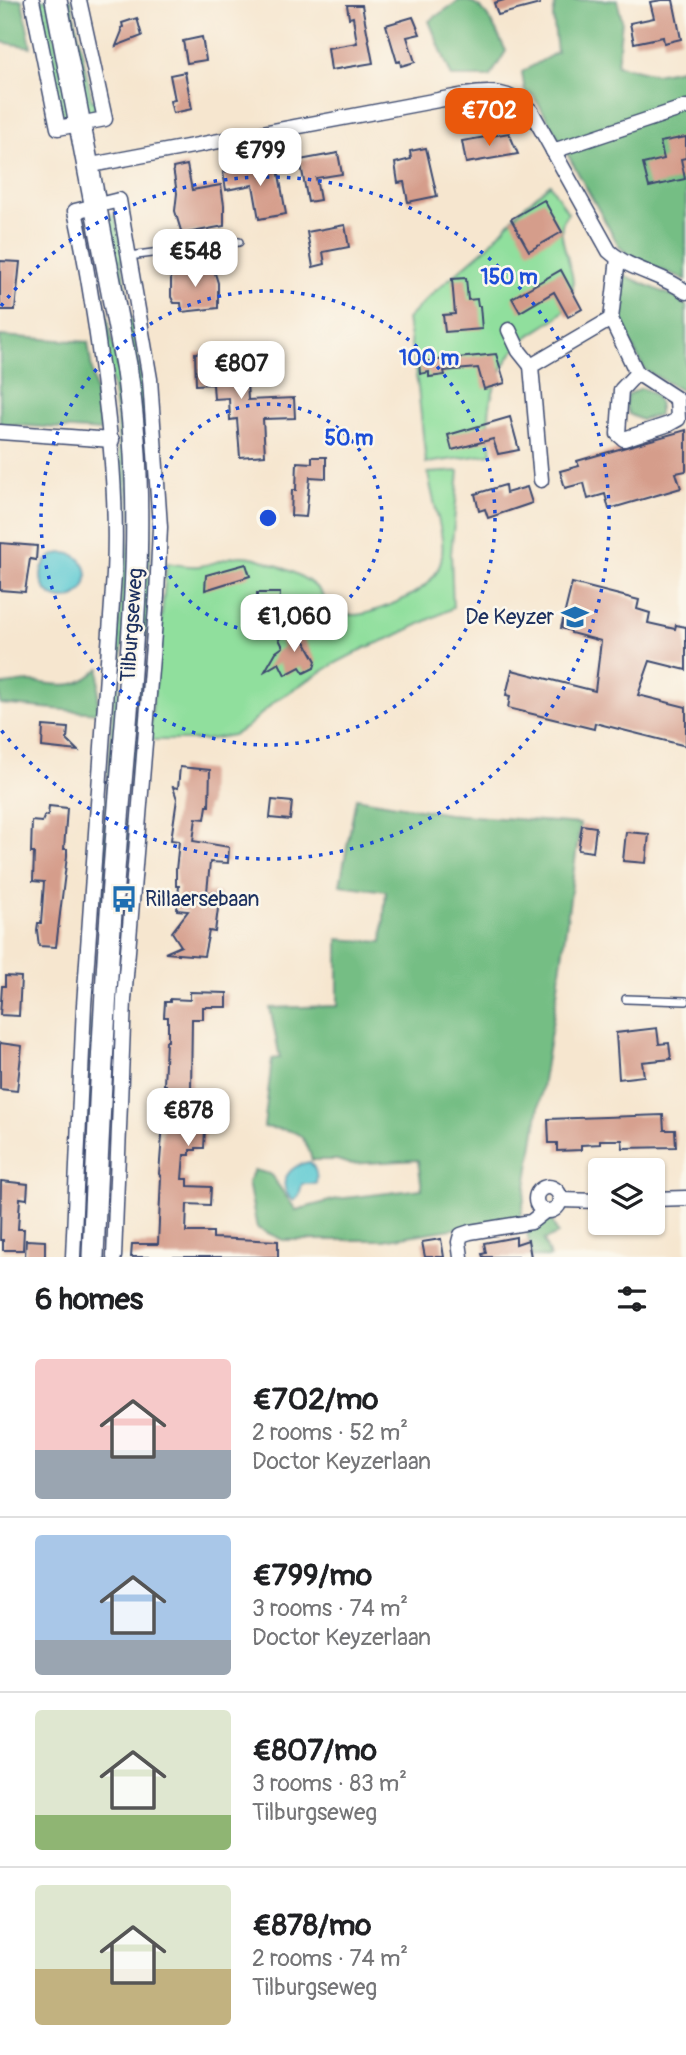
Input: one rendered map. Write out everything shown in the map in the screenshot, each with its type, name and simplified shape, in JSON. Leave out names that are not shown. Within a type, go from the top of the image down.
[{"type":"street","points":[[32,0],[58,128],[104,120],[79,0]]},
{"type":"street","name":"Tilburgseweg","points":[[56,0],[132,403],[137,465],[135,596],[103,1025],[93,1257]]},
{"type":"street","points":[[86,166],[488,92],[506,94],[531,111],[609,251],[686,292]]},
{"type":"street","points":[[554,151],[686,107]]},
{"type":"street","name":"Tilburgseweg","points":[[73,1257],[85,992],[116,503],[112,440],[89,281],[75,211],[119,200],[153,400],[160,547],[124,999],[114,1257]]},
{"type":"street","points":[[618,258],[611,319],[637,373],[677,399],[678,419],[624,439],[618,434],[621,390],[637,373]]},
{"type":"street","points":[[531,366],[611,319]]},
{"type":"street","points":[[509,330],[519,351],[531,366],[541,480]]},
{"type":"street","points":[[0,432],[112,440]]},
{"type":"street","points":[[545,1211],[537,1203],[536,1197],[542,1189],[552,1188],[561,1200]]},
{"type":"street","points":[[665,1199],[686,1198]]},
{"type":"street","points":[[561,1200],[588,1201]]},
{"type":"street","points":[[461,1257],[461,1235],[531,1222],[545,1211],[555,1209],[561,1200]]},
{"type":"lane","points":[[128,256],[239,242]]},
{"type":"lane","points":[[626,999],[686,1002]]},
{"type":"green space","points":[[0,0],[22,0],[31,47],[0,42]]},
{"type":"green space","points":[[40,0],[48,0],[70,118],[62,117]]},
{"type":"green space","points":[[65,0],[71,0],[92,101],[96,100],[94,111],[88,115]]},
{"type":"green space","points":[[460,0],[469,1],[483,11],[506,51],[490,77],[452,77],[429,21]]},
{"type":"green space","points":[[556,0],[617,0],[622,20],[617,65],[655,74],[686,68],[686,280],[642,262],[619,246],[546,116],[533,95],[525,92],[522,72],[557,52],[553,16]]},
{"type":"green space","points":[[550,184],[568,213],[563,221],[562,231],[572,273],[572,295],[569,303],[559,316],[525,339],[503,367],[493,391],[489,415],[492,454],[426,463],[407,319],[489,245],[520,210]]},
{"type":"green space","points":[[107,214],[115,216],[124,258],[121,259],[145,401],[151,509],[148,611],[126,880],[122,880],[141,631]]},
{"type":"green space","points":[[87,218],[122,390],[129,552],[104,901],[99,901],[122,578],[123,506],[117,418],[93,256],[89,256],[83,223]]},
{"type":"green space","points":[[621,274],[677,298],[686,306],[686,400],[684,392],[645,370],[622,327],[616,309]]},
{"type":"green space","points":[[0,336],[88,342],[101,431],[0,424]]},
{"type":"green space","points":[[641,388],[656,397],[659,415],[641,420],[629,414],[625,404],[628,395]]},
{"type":"green space","points":[[459,471],[451,554],[453,608],[334,664],[275,701],[246,728],[233,735],[205,740],[149,740],[167,563],[195,566],[239,556],[256,558],[306,579],[339,613],[358,615],[371,612],[414,593],[430,580],[439,567],[441,535],[428,473]]},
{"type":"green space","points":[[100,668],[97,713],[0,704],[0,685],[29,682],[69,685],[83,680]]},
{"type":"green space","points":[[356,798],[448,814],[580,824],[557,994],[521,1218],[383,1240],[283,1240],[257,1228],[248,1182],[254,1170],[270,1174],[296,1210],[337,1199],[422,1189],[418,1160],[349,1164],[337,1160],[312,1160],[301,1136],[290,1131],[264,1127],[272,1059],[280,1058],[270,1008],[338,1006],[338,939],[382,942],[386,891],[340,885]]},
{"type":"green space","points":[[91,1016],[96,1016],[86,1228],[81,1233]]},
{"type":"green space","points":[[550,1216],[558,1234],[544,1240],[550,1257],[532,1257],[526,1227]]},
{"type":"water","points":[[64,553],[80,560],[87,576],[80,592],[64,599],[48,592],[41,576],[48,560]]},
{"type":"water","points":[[310,1162],[316,1172],[316,1184],[302,1184],[299,1196],[294,1201],[285,1189],[286,1177],[295,1167]]},
{"type":"building","points":[[504,0],[540,0],[540,4],[498,15],[494,3]]},
{"type":"building","points":[[673,0],[681,39],[664,43],[663,37],[634,43],[630,23],[654,18],[650,2]]},
{"type":"building","points":[[347,5],[362,5],[373,63],[331,70],[328,48],[357,43],[353,17],[349,18]]},
{"type":"building","points":[[413,17],[420,34],[407,37],[415,62],[401,66],[400,61],[397,62],[386,25]]},
{"type":"building","points":[[137,18],[142,36],[116,46],[122,23]]},
{"type":"building","points":[[202,37],[206,60],[187,63],[183,41]]},
{"type":"building","points":[[185,72],[192,109],[173,113],[170,101],[175,100],[170,75]]},
{"type":"building","points":[[509,133],[518,154],[466,163],[462,141]]},
{"type":"building","points":[[686,137],[686,158],[681,159],[685,179],[649,187],[643,164],[664,159],[660,142]]},
{"type":"building","points":[[426,148],[437,196],[408,202],[404,182],[398,183],[395,163],[411,159],[410,151]]},
{"type":"building","points":[[338,153],[342,174],[316,178],[320,200],[308,202],[300,160]]},
{"type":"building","points":[[277,163],[286,214],[259,219],[253,185],[226,190],[223,172]]},
{"type":"building","points":[[187,165],[192,190],[221,185],[224,226],[182,234],[175,211],[177,193],[173,168]]},
{"type":"building","points":[[544,200],[562,232],[529,251],[511,219]]},
{"type":"building","points":[[345,225],[349,247],[323,252],[325,264],[313,267],[307,232]]},
{"type":"building","points":[[0,261],[20,262],[15,310],[0,310]]},
{"type":"building","points":[[213,267],[218,283],[218,308],[182,312],[181,303],[174,303],[171,297],[171,272]]},
{"type":"building","points":[[561,270],[582,309],[568,317],[554,292],[520,312],[512,298]]},
{"type":"building","points":[[466,278],[468,300],[477,299],[480,306],[482,329],[445,332],[443,315],[455,314],[452,279]]},
{"type":"building","points":[[215,352],[215,360],[239,359],[240,382],[247,382],[248,400],[294,398],[295,418],[263,419],[265,455],[240,457],[237,419],[230,420],[229,398],[214,399],[213,384],[196,385],[195,353]]},
{"type":"building","points":[[496,354],[505,383],[484,389],[478,368],[444,371],[445,375],[429,377],[429,372],[420,374],[419,362]]},
{"type":"building","points":[[510,417],[519,450],[498,454],[493,439],[452,450],[448,435]]},
{"type":"building","points":[[686,430],[686,471],[676,473],[681,488],[609,509],[605,494],[588,499],[584,483],[565,488],[560,471],[579,466],[577,461]]},
{"type":"building","points":[[312,457],[326,457],[326,478],[310,477],[306,517],[291,516],[297,462],[312,463]]},
{"type":"building","points":[[505,485],[506,493],[527,487],[532,503],[488,518],[485,509],[479,511],[475,494]]},
{"type":"building","points":[[0,543],[37,546],[36,560],[30,559],[25,592],[0,590]]},
{"type":"building","points":[[246,564],[250,576],[205,590],[206,575]]},
{"type":"building","points":[[572,583],[639,600],[637,609],[650,613],[648,623],[675,629],[676,625],[686,627],[686,670],[650,661],[638,695],[686,707],[686,746],[595,723],[594,729],[508,708],[510,696],[506,695],[512,670],[595,691],[601,641],[561,628]]},
{"type":"building","points":[[257,593],[280,593],[279,609],[257,609]]},
{"type":"building","points":[[298,629],[316,661],[314,668],[304,673],[300,667],[285,675],[279,663],[265,671],[276,652],[283,647],[279,639]]},
{"type":"building","points":[[43,726],[68,728],[67,740],[78,751],[42,747]]},
{"type":"building","points":[[180,767],[210,770],[209,806],[205,819],[196,818],[193,841],[229,847],[228,863],[210,862],[207,892],[220,893],[215,932],[209,931],[204,956],[165,953],[181,946],[172,932],[188,911],[177,910],[179,886],[176,886],[176,870],[179,841],[171,840],[177,799],[173,787],[178,788]]},
{"type":"building","points":[[272,800],[292,802],[290,820],[270,818]]},
{"type":"building","points":[[49,806],[67,808],[64,849],[67,849],[67,856],[56,947],[39,946],[37,930],[38,923],[41,923],[44,882],[33,881],[34,853],[31,853],[32,821],[42,822],[45,815],[48,816]]},
{"type":"building","points":[[582,825],[596,827],[593,852],[578,850]]},
{"type":"building","points":[[626,832],[649,834],[646,863],[623,861]]},
{"type":"building","points":[[5,976],[21,977],[19,1016],[0,1015]]},
{"type":"building","points":[[190,992],[227,993],[227,1007],[203,1007],[203,1019],[192,1019],[191,1091],[205,1092],[203,1104],[195,1104],[194,1129],[205,1129],[204,1148],[190,1150],[190,1155],[184,1155],[182,1179],[188,1179],[188,1186],[211,1187],[210,1205],[187,1204],[186,1232],[213,1232],[213,1238],[278,1241],[278,1257],[131,1257],[132,1244],[158,1244],[159,1174],[168,1041],[168,1017],[164,1017],[165,1002],[170,1002],[170,999],[190,1000]]},
{"type":"building","points":[[657,1028],[659,1044],[669,1043],[671,1059],[642,1062],[644,1076],[619,1079],[616,1033]]},
{"type":"building","points":[[0,1043],[22,1046],[17,1091],[0,1089]]},
{"type":"building","points":[[663,1115],[664,1130],[675,1130],[676,1147],[623,1148],[622,1140],[600,1140],[600,1144],[581,1145],[581,1150],[557,1151],[557,1143],[549,1143],[548,1119]]},
{"type":"building","points":[[1,1181],[28,1184],[27,1199],[20,1198],[18,1229],[24,1229],[23,1250],[3,1250],[3,1240],[0,1240]]},
{"type":"building","points":[[516,1237],[516,1244],[528,1240],[531,1257],[483,1257],[482,1254],[486,1253],[484,1243]]},
{"type":"building","points":[[441,1239],[444,1257],[425,1257],[422,1242]]},
{"type":"building","points":[[26,1240],[45,1241],[45,1257],[25,1257]]},
{"type":"place","name":"De Keyzer","points":[[575,617]]},
{"type":"place","name":"Rillaersebaan","points":[[124,899]]}]
